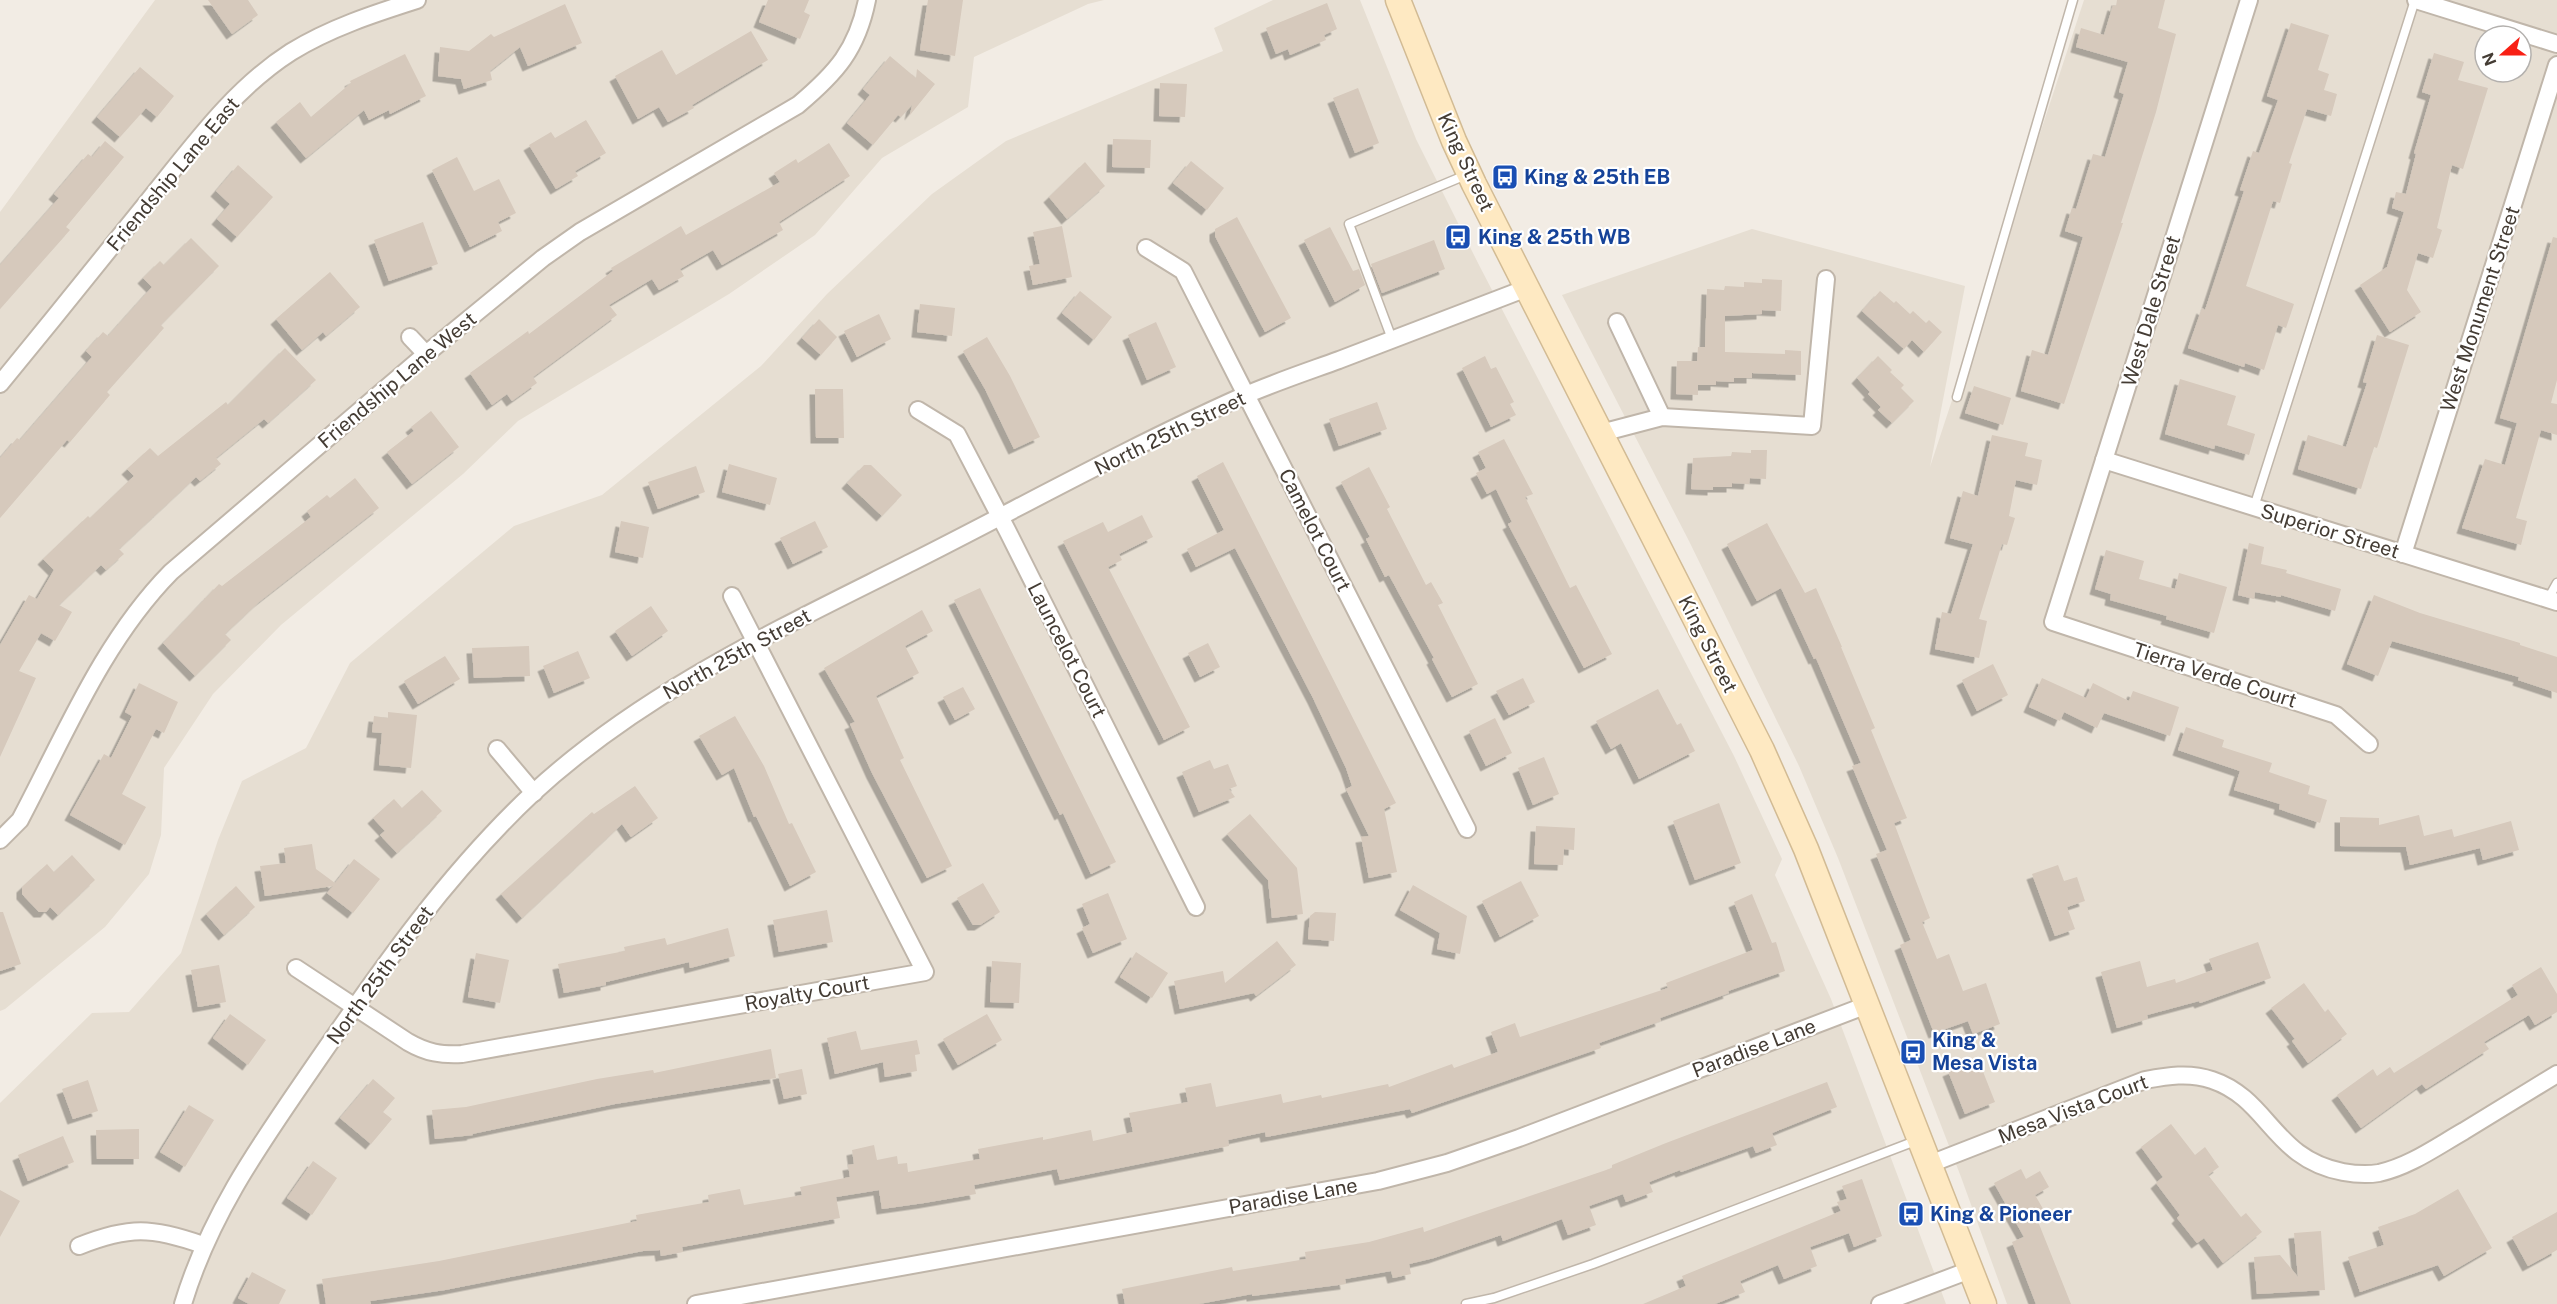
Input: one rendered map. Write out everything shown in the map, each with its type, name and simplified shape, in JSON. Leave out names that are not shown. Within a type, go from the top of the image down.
[{"type":"street","name":"Friendship Lane East","points":[[0,384],[216,117],[261,73],[321,35],[350,22],[417,0]]},
{"type":"street","name":"Friendship Lane West","points":[[0,840],[20,820],[103,663],[145,599],[171,572],[426,354],[543,258],[580,232],[798,105],[825,82],[843,61],[856,39],[867,0]]},
{"type":"street","name":"King Street","points":[[1398,0],[1469,174],[1762,750],[1806,849],[1921,1139],[1983,1304]]},
{"type":"street","name":"West Dale Street","points":[[2053,622],[2249,0]]},
{"type":"street","points":[[2415,0],[2557,44]]},
{"type":"street","name":"West Monument Street","points":[[2403,554],[2557,65]]},
{"type":"street","name":"Camelot Court","points":[[1146,248],[1183,271],[1467,829]]},
{"type":"street","points":[[1601,433],[1662,417],[1812,426],[1826,279]]},
{"type":"street","name":"North 25th Street","points":[[183,1304],[203,1245],[249,1161],[402,940],[464,864],[534,793],[624,720],[669,691],[755,642],[1173,428],[1246,395],[1527,288]]},
{"type":"street","points":[[1617,322],[1662,417]]},
{"type":"street","points":[[410,337],[426,354]]},
{"type":"street","name":"Launcelot Court","points":[[918,410],[957,434],[1196,908]]},
{"type":"street","name":"Superior Street","points":[[2104,460],[2552,600]]},
{"type":"street","name":"Royalty Court","points":[[296,968],[425,1052],[462,1054],[925,972],[732,596]]},
{"type":"street","name":"Tierra Verde Court","points":[[2053,622],[2336,715],[2369,744]]},
{"type":"street","points":[[497,749],[534,793]]},
{"type":"street","name":"Paradise Lane","points":[[696,1304],[1378,1181],[1447,1163],[1519,1138],[1867,1005]]},
{"type":"street","name":"Mesa Vista Court","points":[[1930,1164],[2145,1080],[2170,1075],[2191,1075],[2213,1080],[2250,1103],[2287,1145],[2310,1162],[2352,1173],[2375,1173],[2416,1160],[2557,1074]]},
{"type":"street","points":[[79,1246],[110,1234],[139,1230],[169,1233],[203,1245]]},
{"type":"street","points":[[1880,1304],[1970,1270]]},
{"type":"lane","points":[[1957,397],[2073,0]]},
{"type":"lane","points":[[2254,507],[2415,0]]},
{"type":"lane","points":[[1392,339],[1349,224],[1469,174]]},
{"type":"lane","points":[[2552,600],[2557,583]]},
{"type":"lane","points":[[1466,1304],[1494,1298],[1593,1264],[1921,1139]]},
{"type":"shaded area","points":[[155,0],[1104,0],[1088,4],[974,57],[968,107],[882,158],[815,235],[729,294],[518,421],[463,474],[281,625],[213,694],[164,768],[161,835],[149,874],[105,927],[0,1011],[0,212]]},
{"type":"shaded area","points":[[1273,0],[1360,0],[1416,139],[1734,756],[1782,859],[1775,875],[1831,999],[1946,1304],[0,1304],[0,1103],[92,1013],[129,1012],[181,953],[218,840],[242,781],[306,748],[350,663],[514,526],[602,495],[761,366],[827,294],[932,194],[1006,141],[1223,51],[1214,28]]},
{"type":"shaded area","points":[[2084,0],[2557,0],[2557,1304],[2007,1304],[1961,1177],[1838,858],[1799,766],[1689,541],[1562,295],[1752,229],[1965,286],[1930,467]]},
{"type":"building","points":[[208,0],[248,0],[258,15],[232,34]]},
{"type":"building","points":[[768,0],[809,0],[804,12],[810,15],[800,39],[759,22]]},
{"type":"building","points":[[928,0],[963,0],[955,56],[920,50]]},
{"type":"building","points":[[2117,0],[2165,0],[2158,28],[2176,34],[2156,112],[2121,223],[2123,223],[2064,404],[2021,391],[2032,350],[2048,355],[2083,237],[2065,231],[2072,208],[2076,209],[2093,154],[2105,157],[2124,94],[2119,92],[2128,62],[2076,47],[2081,28],[2104,35],[2113,5],[2116,6]]},
{"type":"building","points":[[1327,3],[1337,29],[1324,35],[1326,40],[1290,55],[1288,49],[1276,54],[1266,28]]},
{"type":"building","points":[[565,4],[582,43],[528,66],[520,47],[490,71],[492,80],[464,89],[461,79],[438,76],[440,47],[469,51],[491,34],[494,37]]},
{"type":"building","points":[[2291,23],[2329,35],[2318,70],[2329,74],[2324,90],[2337,94],[2331,116],[2307,109],[2289,163],[2292,164],[2280,203],[2273,201],[2246,286],[2294,304],[2286,328],[2278,325],[2264,370],[2245,363],[2244,367],[2188,348],[2202,308],[2205,310],[2244,191],[2240,190],[2253,151],[2259,153],[2278,100],[2267,96]]},
{"type":"building","points":[[751,31],[768,60],[692,105],[694,108],[668,122],[659,107],[638,119],[615,76],[662,50],[676,75]]},
{"type":"building","points":[[2434,53],[2464,62],[2458,80],[2488,88],[2463,169],[2452,165],[2437,228],[2442,230],[2433,258],[2418,253],[2407,290],[2421,312],[2390,332],[2360,285],[2387,267],[2404,212],[2392,208],[2396,192],[2406,194],[2416,154],[2414,153],[2431,95],[2422,92]]},
{"type":"building","points":[[405,54],[426,96],[390,114],[389,110],[369,120],[364,110],[306,158],[276,122],[300,102],[311,117],[351,83],[350,81]]},
{"type":"building","points":[[890,56],[916,78],[917,69],[935,84],[910,115],[912,105],[901,117],[898,115],[873,145],[847,123],[870,95],[863,89]]},
{"type":"building","points":[[140,67],[174,96],[157,117],[146,108],[120,137],[97,117]]},
{"type":"building","points":[[1160,83],[1187,84],[1185,117],[1159,116]]},
{"type":"building","points":[[1358,88],[1379,143],[1355,153],[1333,98]]},
{"type":"building","points":[[586,120],[606,153],[575,171],[578,176],[556,189],[529,145],[551,132],[555,138]]},
{"type":"building","points":[[1113,139],[1151,140],[1150,168],[1112,167]]},
{"type":"building","points":[[105,141],[124,157],[66,227],[70,230],[0,309],[0,265],[59,198],[54,194],[88,154],[92,157]]},
{"type":"building","points":[[829,143],[850,176],[779,222],[783,230],[722,265],[713,250],[680,269],[684,276],[659,290],[652,279],[609,305],[617,315],[533,377],[537,383],[512,401],[507,394],[492,405],[470,373],[528,331],[529,334],[613,271],[611,268],[681,226],[686,235],[780,182],[774,173],[796,159],[798,163]]},
{"type":"building","points":[[457,157],[474,191],[499,179],[516,213],[498,222],[502,231],[470,247],[432,170]]},
{"type":"building","points":[[1191,161],[1224,188],[1207,210],[1173,183]]},
{"type":"building","points":[[1085,162],[1105,186],[1067,219],[1049,197]]},
{"type":"building","points":[[238,165],[273,197],[237,237],[217,219],[230,204],[216,191]]},
{"type":"building","points":[[1237,217],[1291,318],[1265,332],[1215,236],[1215,229]]},
{"type":"building","points":[[423,222],[438,264],[389,281],[374,240]]},
{"type":"building","points":[[1062,226],[1072,277],[1033,285],[1029,266],[1040,264],[1033,232]]},
{"type":"building","points":[[1330,227],[1353,271],[1359,269],[1365,285],[1335,302],[1304,240]]},
{"type":"building","points":[[2553,237],[2557,238],[2557,380],[2551,403],[2557,404],[2557,435],[2541,430],[2516,518],[2527,521],[2521,545],[2462,528],[2485,459],[2505,465],[2517,423],[2500,418]]},
{"type":"building","points":[[191,238],[219,266],[161,325],[164,328],[107,392],[110,395],[70,442],[67,440],[0,518],[0,458],[17,438],[20,440],[92,357],[86,351],[103,332],[108,336],[152,287],[143,278],[160,261],[164,265]]},
{"type":"building","points":[[1434,240],[1445,269],[1382,293],[1371,264]]},
{"type":"building","points":[[330,272],[360,307],[326,336],[323,332],[302,350],[276,319]]},
{"type":"building","points":[[1762,279],[1782,280],[1781,311],[1762,310],[1762,314],[1725,316],[1725,352],[1785,354],[1785,350],[1801,351],[1801,375],[1752,373],[1752,378],[1734,378],[1734,382],[1716,381],[1716,385],[1698,385],[1698,395],[1676,394],[1677,361],[1697,361],[1698,347],[1705,347],[1707,289],[1724,290],[1725,286],[1744,287],[1744,282],[1762,283]]},
{"type":"building","points":[[1080,291],[1112,317],[1094,340],[1062,313]]},
{"type":"building","points":[[1880,291],[1910,314],[1913,311],[1926,323],[1929,320],[1942,332],[1924,352],[1912,340],[1904,349],[1862,311]]},
{"type":"building","points":[[920,304],[955,308],[952,336],[917,332]]},
{"type":"building","points":[[879,314],[891,339],[857,357],[844,331]]},
{"type":"building","points":[[819,319],[837,337],[821,355],[802,338]]},
{"type":"building","points":[[1156,322],[1176,367],[1147,380],[1128,335]]},
{"type":"building","points":[[2377,335],[2409,345],[2377,448],[2374,447],[2361,489],[2298,469],[2308,435],[2346,447],[2367,383],[2363,382]]},
{"type":"building","points":[[987,337],[1010,376],[1040,437],[1014,449],[985,389],[963,351]]},
{"type":"building","points":[[285,348],[316,380],[268,423],[264,419],[216,458],[221,464],[200,481],[196,477],[119,549],[124,554],[106,570],[101,565],[59,605],[72,612],[55,641],[41,633],[19,671],[36,678],[0,757],[0,645],[29,595],[37,599],[54,570],[43,559],[134,476],[127,469],[150,448],[158,456],[226,402],[228,405]]},
{"type":"building","points":[[1485,356],[1491,369],[1496,367],[1514,402],[1510,404],[1516,415],[1491,427],[1462,368]]},
{"type":"building","points":[[1878,356],[1904,385],[1901,388],[1914,401],[1892,423],[1878,410],[1881,407],[1857,378]]},
{"type":"building","points":[[2180,379],[2236,396],[2227,425],[2255,434],[2249,455],[2215,445],[2214,449],[2165,434]]},
{"type":"building","points":[[1974,386],[2011,398],[2003,425],[1965,413]]},
{"type":"building","points":[[815,389],[843,389],[844,438],[816,438]]},
{"type":"building","points":[[1377,402],[1387,429],[1339,446],[1329,419]]},
{"type":"building","points":[[431,411],[459,447],[412,484],[387,452],[414,431],[411,427]]},
{"type":"building","points":[[1992,435],[2028,443],[2025,456],[2042,460],[2037,485],[2016,480],[2009,516],[2015,518],[2007,545],[2002,544],[1979,619],[1987,621],[1979,658],[1935,649],[1942,612],[1951,614],[1973,544],[1950,538],[1963,491],[1978,496]]},
{"type":"building","points":[[1504,439],[1533,494],[1525,497],[1570,588],[1576,585],[1612,654],[1584,668],[1508,524],[1512,522],[1496,489],[1487,494],[1476,473],[1486,468],[1478,452]]},
{"type":"building","points":[[1751,450],[1767,450],[1766,479],[1750,478],[1749,484],[1732,483],[1732,487],[1713,487],[1713,490],[1691,489],[1693,458],[1731,456],[1732,452],[1751,453]]},
{"type":"building","points":[[1223,462],[1396,803],[1384,809],[1397,872],[1369,878],[1361,837],[1369,836],[1346,789],[1352,786],[1346,768],[1313,698],[1235,548],[1196,567],[1187,549],[1224,530],[1197,476]]},
{"type":"building","points":[[729,464],[777,478],[770,505],[722,492]]},
{"type":"building","points":[[864,465],[871,465],[902,495],[882,516],[847,483]]},
{"type":"building","points":[[696,466],[705,492],[658,509],[648,482]]},
{"type":"building","points":[[1369,467],[1390,507],[1387,509],[1426,585],[1431,582],[1443,603],[1438,605],[1478,684],[1452,697],[1432,659],[1434,658],[1389,575],[1385,577],[1366,539],[1370,537],[1341,482]]},
{"type":"building","points":[[355,478],[379,508],[259,602],[225,634],[231,640],[195,676],[163,643],[219,584],[222,586],[311,517],[307,511],[327,495],[330,498]]},
{"type":"building","points":[[1142,515],[1153,537],[1119,554],[1122,560],[1108,567],[1190,727],[1164,740],[1063,541],[1103,522],[1108,532]]},
{"type":"building","points":[[621,521],[649,527],[643,558],[615,552]]},
{"type":"building","points":[[815,521],[828,547],[793,564],[780,538]]},
{"type":"building","points":[[1767,523],[1805,593],[1816,588],[1875,728],[1871,730],[1907,818],[1894,823],[1930,918],[1922,922],[1937,959],[1949,954],[1963,991],[1986,983],[2000,1024],[1973,1034],[1968,1021],[1934,1033],[1900,945],[1911,940],[1876,854],[1887,850],[1852,766],[1861,763],[1816,658],[1814,659],[1781,588],[1757,601],[1727,544]]},
{"type":"building","points":[[2249,543],[2264,547],[2261,564],[2287,570],[2286,573],[2341,589],[2335,611],[2281,595],[2281,597],[2255,592],[2254,599],[2238,595]]},
{"type":"building","points":[[2106,550],[2144,561],[2139,579],[2175,589],[2179,573],[2227,587],[2214,633],[2166,619],[2167,616],[2110,600],[2111,594],[2095,589]]},
{"type":"building","points":[[980,588],[1116,862],[1091,874],[1063,813],[1060,815],[954,600]]},
{"type":"building","points":[[2374,595],[2420,613],[2520,643],[2520,645],[2557,657],[2557,693],[2518,680],[2519,677],[2392,641],[2378,676],[2347,664]]},
{"type":"building","points":[[651,606],[668,631],[632,656],[615,631]]},
{"type":"building","points":[[922,610],[933,631],[905,646],[919,673],[876,696],[904,758],[900,760],[952,866],[927,878],[872,773],[850,724],[855,722],[824,668]]},
{"type":"building","points":[[1208,643],[1220,667],[1200,677],[1188,653]]},
{"type":"building","points":[[529,646],[530,676],[474,678],[472,648]]},
{"type":"building","points":[[578,651],[590,678],[554,693],[543,666]]},
{"type":"building","points":[[445,656],[460,679],[418,704],[404,681]]},
{"type":"building","points":[[1993,664],[2008,695],[1977,711],[1962,680]]},
{"type":"building","points":[[1523,678],[1535,702],[1509,715],[1496,691]]},
{"type":"building","points":[[2042,678],[2086,698],[2093,683],[2129,701],[2133,691],[2179,707],[2170,736],[2104,713],[2097,728],[2064,712],[2060,721],[2029,707]]},
{"type":"building","points":[[139,683],[178,702],[164,733],[156,729],[122,794],[146,807],[125,845],[70,815],[104,754],[111,758],[132,716],[125,712]]},
{"type":"building","points":[[963,687],[975,709],[955,720],[943,697]]},
{"type":"building","points":[[1658,689],[1677,725],[1681,723],[1695,751],[1639,779],[1621,743],[1611,749],[1596,721]]},
{"type":"building","points":[[388,712],[417,715],[411,768],[379,765],[382,733],[372,732],[374,716],[388,718]]},
{"type":"building","points":[[735,716],[764,766],[789,824],[792,823],[816,872],[790,886],[756,816],[754,817],[734,768],[722,775],[699,736]]},
{"type":"building","points":[[1495,718],[1512,753],[1486,766],[1469,731]]},
{"type":"building","points":[[2186,727],[2224,740],[2222,747],[2272,763],[2269,772],[2310,786],[2308,794],[2327,800],[2320,823],[2279,809],[2280,804],[2234,790],[2240,771],[2178,750]]},
{"type":"building","points":[[1544,757],[1559,794],[1533,805],[1518,768]]},
{"type":"building","points":[[1210,760],[1214,769],[1228,764],[1237,786],[1229,789],[1235,797],[1199,812],[1182,772]]},
{"type":"building","points":[[635,786],[658,818],[631,837],[622,824],[522,918],[501,894],[592,812],[594,814]]},
{"type":"building","points":[[422,790],[442,811],[397,853],[380,835],[385,831],[373,818],[394,799],[402,808]]},
{"type":"building","points":[[1719,803],[1741,863],[1695,880],[1673,821]]},
{"type":"building","points":[[1250,814],[1297,868],[1303,914],[1272,918],[1268,880],[1227,834]]},
{"type":"building","points":[[2419,815],[2424,836],[2452,829],[2454,837],[2511,821],[2519,850],[2483,860],[2480,848],[2410,865],[2406,847],[2340,846],[2340,817],[2379,818],[2379,825]]},
{"type":"building","points":[[1536,826],[1575,828],[1574,850],[1564,849],[1563,865],[1534,864]]},
{"type":"building","points":[[312,844],[316,869],[335,883],[354,859],[380,879],[353,913],[327,893],[333,886],[265,896],[260,866],[286,863],[284,848]]},
{"type":"building","points":[[72,855],[95,880],[58,915],[50,907],[46,912],[39,912],[22,894],[22,887],[47,864],[54,872]]},
{"type":"building","points":[[2058,865],[2064,881],[2077,877],[2085,901],[2067,907],[2075,929],[2055,936],[2032,874]]},
{"type":"building","points":[[1521,881],[1539,916],[1500,937],[1482,901]]},
{"type":"building","points":[[983,883],[1000,912],[980,925],[973,925],[957,898]]},
{"type":"building","points":[[1413,885],[1467,916],[1460,954],[1437,949],[1440,933],[1400,910]]},
{"type":"building","points":[[236,886],[255,907],[224,935],[206,914]]},
{"type":"building","points":[[1108,893],[1127,939],[1093,953],[1082,928],[1090,924],[1082,904]]},
{"type":"building","points":[[1752,894],[1772,943],[1776,942],[1785,971],[1728,991],[1729,993],[1660,1018],[1661,1021],[1599,1043],[1601,1048],[1412,1113],[1410,1109],[1266,1137],[1265,1132],[1228,1140],[1229,1146],[1060,1180],[1057,1169],[974,1185],[976,1194],[924,1203],[882,1209],[879,1190],[836,1197],[840,1218],[682,1247],[683,1252],[661,1256],[660,1250],[643,1251],[445,1290],[370,1301],[371,1304],[326,1304],[322,1279],[439,1261],[637,1221],[636,1215],[709,1202],[708,1195],[740,1189],[744,1205],[802,1195],[800,1187],[850,1177],[848,1165],[854,1164],[852,1150],[874,1145],[877,1160],[897,1156],[898,1164],[907,1163],[908,1172],[980,1159],[978,1149],[1043,1137],[1043,1140],[1091,1130],[1093,1141],[1133,1132],[1129,1113],[1188,1102],[1185,1088],[1211,1083],[1216,1107],[1281,1094],[1283,1103],[1321,1095],[1322,1098],[1388,1084],[1389,1087],[1452,1064],[1454,1068],[1498,1052],[1491,1032],[1515,1023],[1520,1037],[1668,988],[1666,983],[1753,950],[1734,902]]},
{"type":"building","points":[[827,910],[833,942],[779,952],[773,920]]},
{"type":"building","points":[[0,912],[3,912],[21,964],[0,971]]},
{"type":"building","points":[[1315,912],[1336,913],[1334,941],[1308,939],[1310,916]]},
{"type":"building","points":[[728,928],[735,956],[690,968],[689,962],[606,982],[606,985],[564,993],[558,964],[625,951],[624,947],[665,938],[667,945]]},
{"type":"building","points":[[1277,941],[1296,965],[1256,996],[1254,993],[1180,1009],[1174,981],[1223,971],[1225,983]]},
{"type":"building","points":[[2258,942],[2271,978],[2200,1003],[2199,1001],[2147,1015],[2148,1019],[2117,1028],[2101,972],[2140,961],[2147,987],[2175,979],[2176,983],[2213,970],[2209,959]]},
{"type":"building","points":[[1136,952],[1168,973],[1152,998],[1120,977]]},
{"type":"building","points":[[476,953],[509,960],[500,1003],[468,997]]},
{"type":"building","points":[[992,961],[1021,963],[1019,1003],[990,1002]]},
{"type":"building","points":[[219,965],[226,1002],[198,1007],[191,970]]},
{"type":"building","points":[[2541,967],[2557,994],[2557,1012],[2535,1025],[2529,1015],[2484,1042],[2489,1049],[2426,1089],[2422,1084],[2361,1128],[2337,1095],[2373,1069],[2377,1076],[2390,1067],[2394,1073],[2518,995],[2512,985]]},
{"type":"building","points":[[2304,983],[2325,1012],[2328,1009],[2347,1034],[2308,1063],[2292,1041],[2295,1039],[2271,1008]]},
{"type":"building","points":[[230,1014],[266,1040],[248,1065],[213,1038]]},
{"type":"building","points":[[987,1014],[1002,1040],[958,1065],[943,1039]]},
{"type":"building","points":[[856,1031],[861,1050],[917,1040],[920,1054],[915,1055],[917,1071],[885,1077],[883,1062],[835,1074],[827,1038]]},
{"type":"building","points":[[771,1049],[776,1078],[615,1104],[473,1135],[435,1139],[432,1110],[466,1107],[597,1079],[653,1070],[654,1073]]},
{"type":"building","points":[[1978,1059],[1995,1102],[1965,1114],[1948,1071]]},
{"type":"building","points":[[802,1069],[807,1094],[784,1099],[778,1074]]},
{"type":"building","points":[[373,1079],[395,1098],[383,1112],[392,1119],[371,1144],[340,1118]]},
{"type":"building","points":[[88,1080],[98,1111],[73,1119],[62,1089]]},
{"type":"building","points":[[1827,1082],[1837,1107],[1772,1133],[1777,1145],[1756,1153],[1753,1146],[1681,1172],[1680,1170],[1649,1182],[1653,1192],[1626,1202],[1623,1194],[1589,1206],[1596,1225],[1568,1235],[1562,1219],[1503,1241],[1501,1235],[1409,1264],[1411,1274],[1393,1278],[1391,1271],[1345,1279],[1346,1284],[1252,1296],[1252,1294],[1199,1304],[1125,1304],[1122,1289],[1232,1267],[1233,1271],[1306,1259],[1305,1252],[1369,1242],[1423,1227],[1424,1232],[1612,1168],[1612,1165],[1666,1143]]},
{"type":"building","points":[[189,1105],[214,1120],[185,1167],[160,1152]]},
{"type":"building","points":[[2171,1124],[2195,1155],[2205,1147],[2219,1167],[2208,1175],[2241,1217],[2246,1213],[2262,1232],[2223,1263],[2204,1238],[2197,1243],[2177,1218],[2180,1215],[2156,1183],[2163,1177],[2141,1147]]},
{"type":"building","points":[[139,1129],[139,1159],[97,1159],[96,1130]]},
{"type":"building","points":[[63,1136],[74,1162],[28,1181],[18,1155]]},
{"type":"building","points":[[313,1161],[337,1178],[312,1215],[287,1198]]},
{"type":"building","points":[[2021,1169],[2026,1179],[2040,1171],[2049,1187],[2035,1195],[2046,1214],[2037,1219],[2071,1304],[2036,1304],[2012,1242],[2024,1237],[1994,1183]]},
{"type":"building","points":[[1862,1179],[1882,1236],[1854,1247],[1849,1233],[1810,1247],[1817,1266],[1784,1279],[1778,1265],[1740,1281],[1745,1292],[1715,1304],[1643,1304],[1686,1286],[1682,1276],[1841,1211],[1837,1202],[1847,1199],[1842,1186]]},
{"type":"building","points":[[2458,1189],[2492,1248],[2444,1276],[2438,1265],[2360,1292],[2348,1257],[2384,1245],[2378,1227],[2415,1214]]},
{"type":"building","points":[[0,1190],[20,1201],[0,1237]]},
{"type":"building","points":[[2557,1212],[2557,1250],[2528,1266],[2512,1237]]},
{"type":"building","points":[[2321,1231],[2325,1290],[2257,1294],[2254,1257],[2280,1255],[2298,1277],[2294,1233]]},
{"type":"building","points":[[252,1272],[286,1290],[279,1304],[249,1304],[238,1298]]},
{"type":"place","name":"King & 25th EB","points":[[1505,177]]},
{"type":"place","name":"King & 25th WB","points":[[1458,237]]},
{"type":"place","name":"King & Mesa Vista","points":[[1913,1052]]},
{"type":"place","name":"King & Pioneer","points":[[1911,1214]]}]
